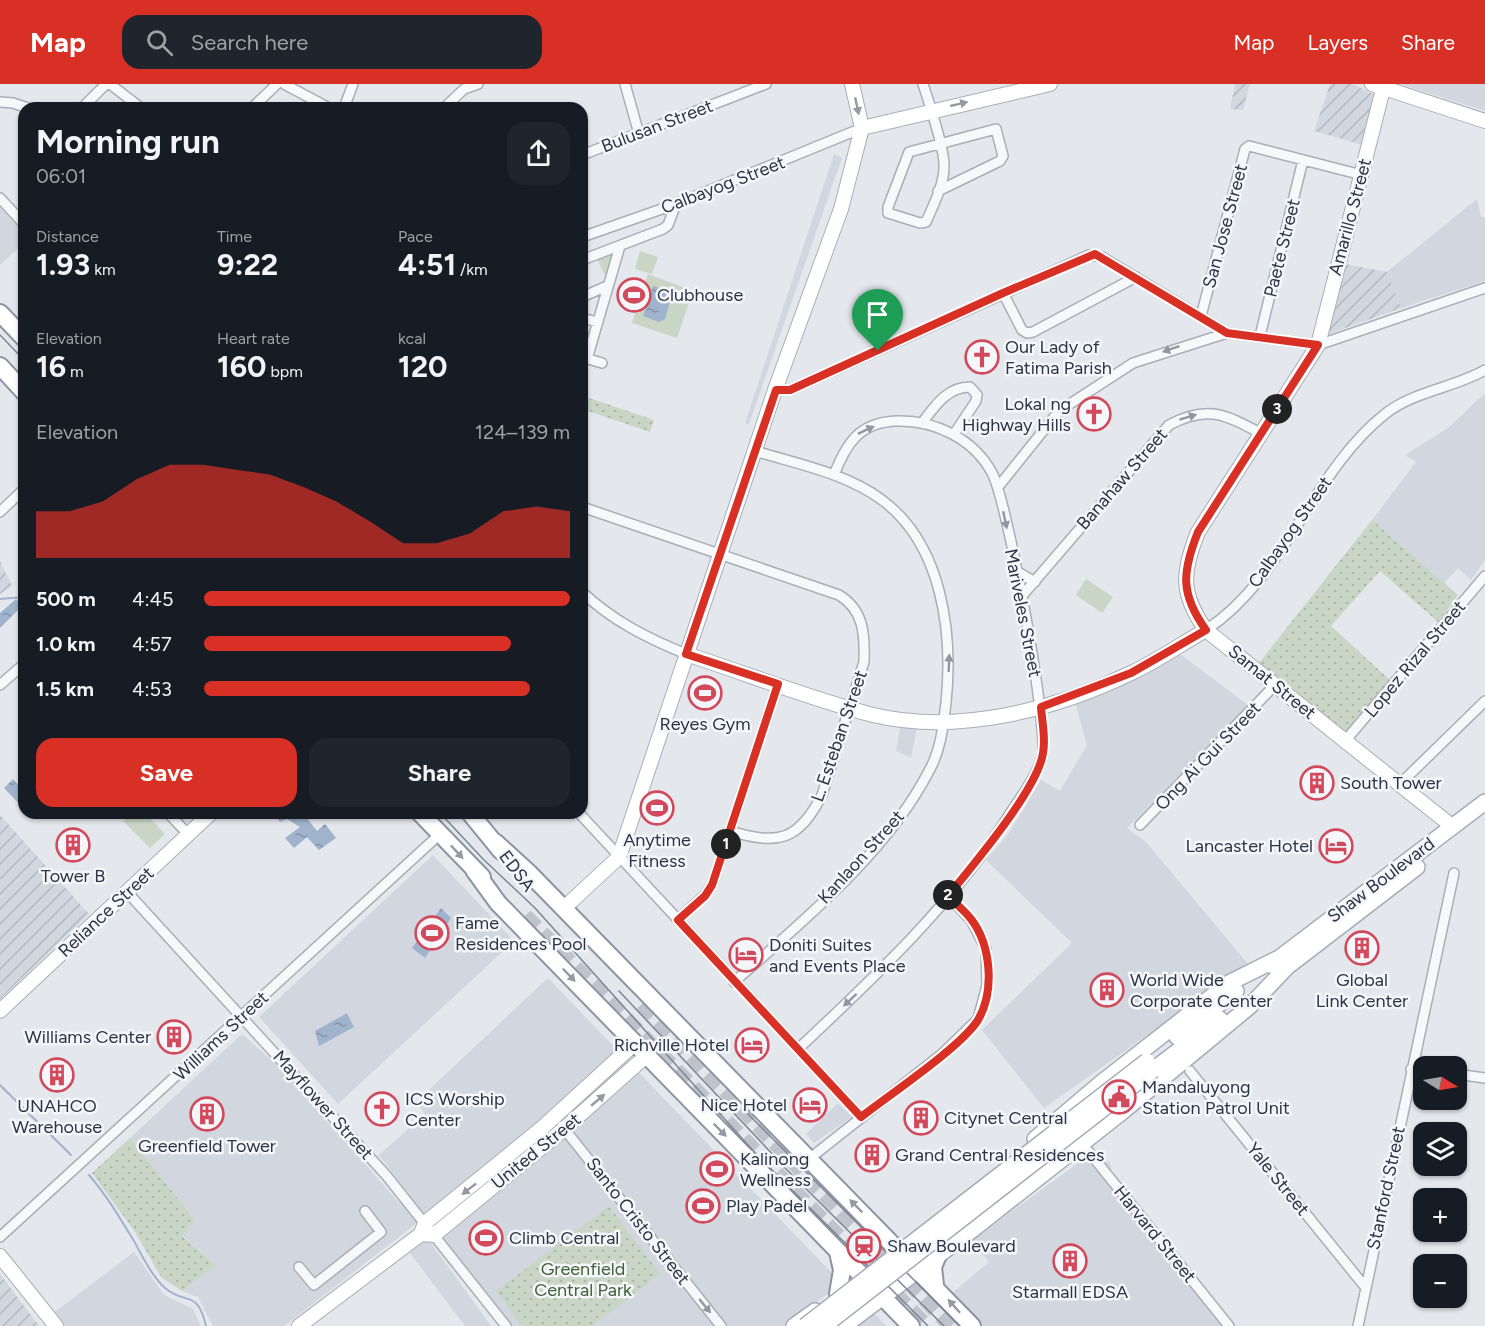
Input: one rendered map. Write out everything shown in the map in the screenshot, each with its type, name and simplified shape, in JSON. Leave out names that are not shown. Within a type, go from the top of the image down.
[{"type":"highway","points":[[0,313],[18,332]]},
{"type":"highway","points":[[0,366],[18,386]]},
{"type":"highway","name":"EDSA","points":[[426,819],[474,870],[525,916]]},
{"type":"highway","name":"EDSA","points":[[475,819],[523,882],[642,1004]]},
{"type":"highway","points":[[495,843],[935,1285],[972,1326]]},
{"type":"highway","points":[[474,870],[498,903],[629,1049],[836,1248],[911,1326]]},
{"type":"highway","points":[[822,1326],[872,1286],[893,1264],[908,1258],[992,1193],[1071,1119]]},
{"type":"highway","points":[[836,1248],[842,1270],[838,1294]]},
{"type":"highway","points":[[935,1285],[933,1267],[938,1255]]},
{"type":"main road","name":"Shaw Boulevard","points":[[805,1326],[1150,1065],[1485,802]]},
{"type":"main road","name":"Shaw Boulevard","points":[[1071,1119],[1229,983],[1282,963],[1485,811]]},
{"type":"main road","name":"Shaw Boulevard","points":[[844,1326],[872,1286],[908,1258],[938,1255],[992,1193],[1087,1138],[1250,1006],[1282,963]]},
{"type":"main road","name":"Shaw Boulevard","points":[[822,1326],[1150,1065]]},
{"type":"main road","points":[[1071,1119],[1087,1138]]},
{"type":"main road","name":"Shaw Boulevard","points":[[794,1326],[838,1294],[872,1286]]},
{"type":"street","points":[[88,102],[108,84],[133,102]]},
{"type":"street","points":[[258,102],[277,84]]},
{"type":"street","points":[[284,84],[318,102]]},
{"type":"street","points":[[346,102],[353,84]]},
{"type":"street","points":[[451,102],[464,90],[478,84]]},
{"type":"street","points":[[625,84],[639,134]]},
{"type":"street","name":"Bulusan Street","points":[[588,153],[766,84]]},
{"type":"street","points":[[563,909],[619,857],[720,552],[841,209],[862,128],[852,84]]},
{"type":"street","points":[[923,84],[931,110],[939,144],[944,166],[938,191],[923,223],[891,215],[887,210],[905,156],[913,151],[939,144],[996,129],[1003,156],[1000,161],[938,191]]},
{"type":"street","points":[[862,128],[1041,85]]},
{"type":"street","points":[[1378,86],[1485,121]]},
{"type":"street","name":"Amarillo Street","points":[[1318,345],[1362,175],[1378,86]]},
{"type":"street","points":[[0,102],[18,105]]},
{"type":"street","name":"Calbayog Street","points":[[588,235],[676,204],[862,128]]},
{"type":"street","name":"San Jose Street","points":[[1202,316],[1245,149],[1249,146],[1362,175]]},
{"type":"street","name":"Paete Street","points":[[1260,336],[1303,160]]},
{"type":"street","points":[[0,198],[18,218]]},
{"type":"street","points":[[588,258],[663,229],[668,225],[676,204]]},
{"type":"street","points":[[588,347],[620,246]]},
{"type":"street","points":[[776,390],[790,390],[1089,255],[1101,257],[1227,333]]},
{"type":"street","points":[[1003,293],[1022,330],[1034,333],[1136,277]]},
{"type":"street","points":[[588,294],[607,286]]},
{"type":"street","points":[[998,487],[1047,423],[1065,406],[1133,363],[1227,333],[1318,345],[1485,288]]},
{"type":"street","points":[[588,320],[597,322]]},
{"type":"street","name":"Samat Street","points":[[1318,345],[1198,532],[1189,556],[1186,595],[1194,613],[1206,630],[1453,827]]},
{"type":"street","points":[[588,359],[602,363]]},
{"type":"street","name":"Calbayog Street","points":[[588,598],[635,632],[686,654],[874,715],[944,721],[981,718],[1041,707],[1131,673],[1206,630],[1232,610],[1270,566],[1327,478],[1385,413],[1403,403],[1485,370]]},
{"type":"street","points":[[922,423],[943,397],[961,387],[970,387],[977,394],[976,401],[954,434]]},
{"type":"street","name":"Banahaw Street","points":[[1021,597],[1169,425],[1189,416],[1216,412],[1262,434]]},
{"type":"street","name":"Mariveles Street","points":[[798,1049],[875,976],[948,896],[1001,829],[1039,767],[1043,755],[1041,707],[1016,571],[998,487],[984,460],[954,434],[922,423],[890,421],[860,432],[844,449],[834,475]]},
{"type":"street","name":"Kanlaon Street","points":[[734,982],[823,901],[893,825],[929,771],[938,751],[944,721],[949,638],[933,573],[916,540],[896,512],[878,497],[834,475],[755,451]]},
{"type":"street","points":[[0,512],[18,495]]},
{"type":"street","name":"L. Esteban Street","points":[[588,509],[720,552],[839,595],[850,602],[859,615],[865,642],[864,662],[822,795],[801,826],[779,840],[767,840],[730,831]]},
{"type":"street","points":[[1016,571],[1035,582]]},
{"type":"street","name":"Lopez Rizal Street","points":[[1345,741],[1485,576]]},
{"type":"street","points":[[0,685],[18,669]]},
{"type":"street","points":[[678,920],[705,896],[712,885],[778,684]]},
{"type":"street","name":"Ong Ai Gui Street","points":[[1140,825],[1275,685]]},
{"type":"street","points":[[1400,784],[1485,701]]},
{"type":"street","points":[[174,819],[188,834]]},
{"type":"street","name":"Reliance Street","points":[[0,1011],[204,819]]},
{"type":"street","points":[[584,819],[861,1117]]},
{"type":"street","name":"Williams Street","points":[[0,1237],[440,834]]},
{"type":"street","name":"Stanford Street","points":[[1358,1326],[1454,873]]},
{"type":"street","name":"Mayflower Street","points":[[128,893],[386,1175],[427,1231],[506,1326]]},
{"type":"street","points":[[809,1159],[942,1054],[970,1029],[981,1012],[987,985],[986,949],[972,920],[948,896]]},
{"type":"street","name":"United Street","points":[[427,1231],[629,1049]]},
{"type":"street","name":"United Street","points":[[299,1326],[564,1129],[641,1061]]},
{"type":"street","name":"Yale Street","points":[[1190,1071],[1366,1288]]},
{"type":"street","points":[[1467,1076],[1485,1078]]},
{"type":"street","name":"Santo Cristo Street","points":[[555,1116],[721,1326]]},
{"type":"street","name":"Harvard Street","points":[[1087,1138],[1229,1326]]},
{"type":"street","points":[[299,1267],[314,1286],[381,1232],[365,1211]]},
{"type":"street","points":[[0,1256],[56,1326]]},
{"type":"shaded area","points":[[1235,84],[1250,84],[1243,110],[1230,109]]},
{"type":"shaded area","points":[[1330,84],[1353,84],[1375,95],[1363,145],[1314,131]]},
{"type":"shaded area","points":[[1401,84],[1485,84],[1485,111],[1404,85]]},
{"type":"shaded area","points":[[834,154],[842,158],[749,424],[745,423]]},
{"type":"shaded area","points":[[1477,199],[1481,217],[1485,217],[1485,281],[1401,308],[1387,272]]},
{"type":"shaded area","points":[[0,204],[18,223],[18,248],[0,265]]},
{"type":"shaded area","points":[[1345,264],[1387,272],[1401,308],[1326,335]]},
{"type":"shaded area","points":[[1485,393],[1485,560],[1471,580],[1458,568],[1444,583],[1372,520],[1416,462],[1405,455],[1448,428]]},
{"type":"shaded area","points":[[0,561],[12,586],[0,594]]},
{"type":"shaded area","points":[[1180,654],[1249,706],[1127,828],[1146,842],[1248,964],[1044,1108],[982,1030],[1072,943],[986,860],[1009,833],[1041,780],[1060,791],[1087,745],[1076,705],[1147,673]]},
{"type":"shaded area","points":[[901,723],[917,727],[911,758],[896,751]]},
{"type":"shaded area","points":[[0,815],[89,914],[0,999]]},
{"type":"shaded area","points":[[433,855],[514,941],[338,1104],[259,1017]]},
{"type":"shaded area","points":[[548,978],[827,1268],[840,1282],[837,1287],[784,1326],[511,1326],[379,1155],[425,1114],[416,1102]]},
{"type":"shaded area","points":[[242,1034],[279,1067],[417,1223],[284,1326],[213,1326],[198,1297],[182,1291],[216,1265],[182,1235],[195,1220],[130,1138]]},
{"type":"shaded area","points":[[838,1103],[852,1117],[814,1143],[806,1134]]},
{"type":"shaded area","name":"Starmall EDSA","points":[[1085,1158],[1110,1162],[1114,1188],[1223,1326],[980,1326],[951,1294],[989,1262],[971,1241]]},
{"type":"shaded area","points":[[428,1239],[491,1326],[465,1326],[410,1253]]},
{"type":"shaded area","points":[[134,1252],[164,1295],[193,1309],[201,1326],[62,1326],[52,1314]]},
{"type":"shaded area","points":[[0,1274],[39,1326],[0,1326]]},
{"type":"shaded area","points":[[873,1312],[886,1326],[854,1326]]},
{"type":"green space","points":[[614,251],[607,279],[597,259]]},
{"type":"green space","points":[[640,251],[658,257],[652,274],[635,269]]},
{"type":"green space","points":[[648,274],[693,291],[677,338],[632,323]]},
{"type":"green space","points":[[588,398],[654,420],[650,432],[588,411]]},
{"type":"green space","points":[[1372,520],[1458,595],[1438,622],[1380,571],[1331,626],[1391,681],[1346,733],[1259,663]]},
{"type":"green space","points":[[1086,579],[1113,597],[1102,613],[1076,595]]},
{"type":"green space","points":[[125,819],[151,819],[165,834],[150,848],[123,821]]},
{"type":"green space","points":[[130,1138],[195,1220],[182,1236],[216,1265],[182,1291],[161,1277],[135,1232],[92,1173]]},
{"type":"green space","name":"Greenfield Central Park","points":[[609,1206],[660,1274],[592,1326],[522,1326],[496,1291]]},
{"type":"water","points":[[653,286],[673,292],[665,319],[659,322],[643,316]]},
{"type":"water","points":[[16,599],[18,601],[18,610],[0,628],[0,613]]},
{"type":"water","points":[[13,779],[18,784],[18,803],[4,788]]},
{"type":"water","points":[[287,819],[308,819],[317,831],[325,824],[336,838],[319,850],[307,837],[294,848],[285,838],[300,827]]},
{"type":"water","name":"Fame Residences Pool","points":[[441,908],[451,918],[425,958],[412,948]]},
{"type":"water","points":[[347,1013],[354,1027],[319,1046],[315,1031]]},
{"type":"waterway","points":[[0,599],[18,598]]},
{"type":"waterway","points":[[0,1085],[71,1155]]},
{"type":"waterway","points":[[89,1175],[113,1207],[156,1278],[172,1293],[195,1302],[203,1314],[206,1326]]},
{"type":"tunnel","points":[[525,916],[926,1326]]},
{"type":"tunnel","points":[[642,1004],[951,1326]]},
{"type":"tram line","points":[[0,335],[18,354]]},
{"type":"tram line","points":[[446,819],[484,860],[535,908],[757,1155],[928,1326]]},
{"type":"tram line","points":[[619,991],[777,1159]]},
{"type":"tram line","points":[[744,1110],[960,1326]]},
{"type":"tram line","points":[[771,1154],[944,1326]]},
{"type":"place","name":"Clubhouse","points":[[634,295]]},
{"type":"place","name":"Our Lady of Fatima Parish","points":[[982,357]]},
{"type":"place","name":"Lokal ng Highway Hills","points":[[1094,414]]},
{"type":"place","name":"Reyes Gym","points":[[705,693]]},
{"type":"place","name":"South Tower","points":[[1317,783]]},
{"type":"place","name":"Anytime Fitness","points":[[657,808]]},
{"type":"place","name":"Tower B","points":[[73,845]]},
{"type":"place","name":"Lancaster Hotel","points":[[1336,846]]},
{"type":"place","name":"Fame Residences Pool","points":[[432,933]]},
{"type":"place","name":"Global Link Center","points":[[1362,948]]},
{"type":"place","name":"Doniti Suites and Events Place","points":[[746,955]]},
{"type":"place","name":"World Wide Corporate Center","points":[[1107,990]]},
{"type":"place","name":"Williams Center","points":[[174,1037]]},
{"type":"place","name":"Richville Hotel","points":[[752,1045]]},
{"type":"place","name":"UNAHCO Warehouse","points":[[57,1075]]},
{"type":"place","name":"Mandaluyong Station Patrol Unit","points":[[1119,1097]]},
{"type":"place","name":"Nice Hotel","points":[[810,1105]]},
{"type":"place","name":"ICS Worship Center","points":[[382,1109]]},
{"type":"place","name":"Greenfield Tower","points":[[207,1114]]},
{"type":"place","name":"Citynet Central","points":[[921,1118]]},
{"type":"place","name":"Grand Central Residences","points":[[872,1155]]},
{"type":"place","name":"Kalinong Wellness","points":[[717,1169]]},
{"type":"place","name":"Play Padel","points":[[703,1206]]},
{"type":"place","name":"Climb Central","points":[[486,1238]]},
{"type":"place","name":"Shaw Boulevard","points":[[864,1246]]},
{"type":"place","name":"Starmall EDSA","points":[[1070,1261]]},
{"type":"route","points":[[1095,254],[1227,333],[1318,345],[1198,532],[1192,546],[1186,573],[1186,595],[1194,613],[1206,630],[1131,673],[1041,707],[1044,736],[1043,755],[1039,767],[1001,829],[948,896],[972,920],[986,949],[987,985],[978,1020],[942,1054],[861,1117],[678,920],[705,896],[717,874],[778,684],[686,654],[776,390],[790,390],[878,351],[1003,293],[1095,254]]}]
